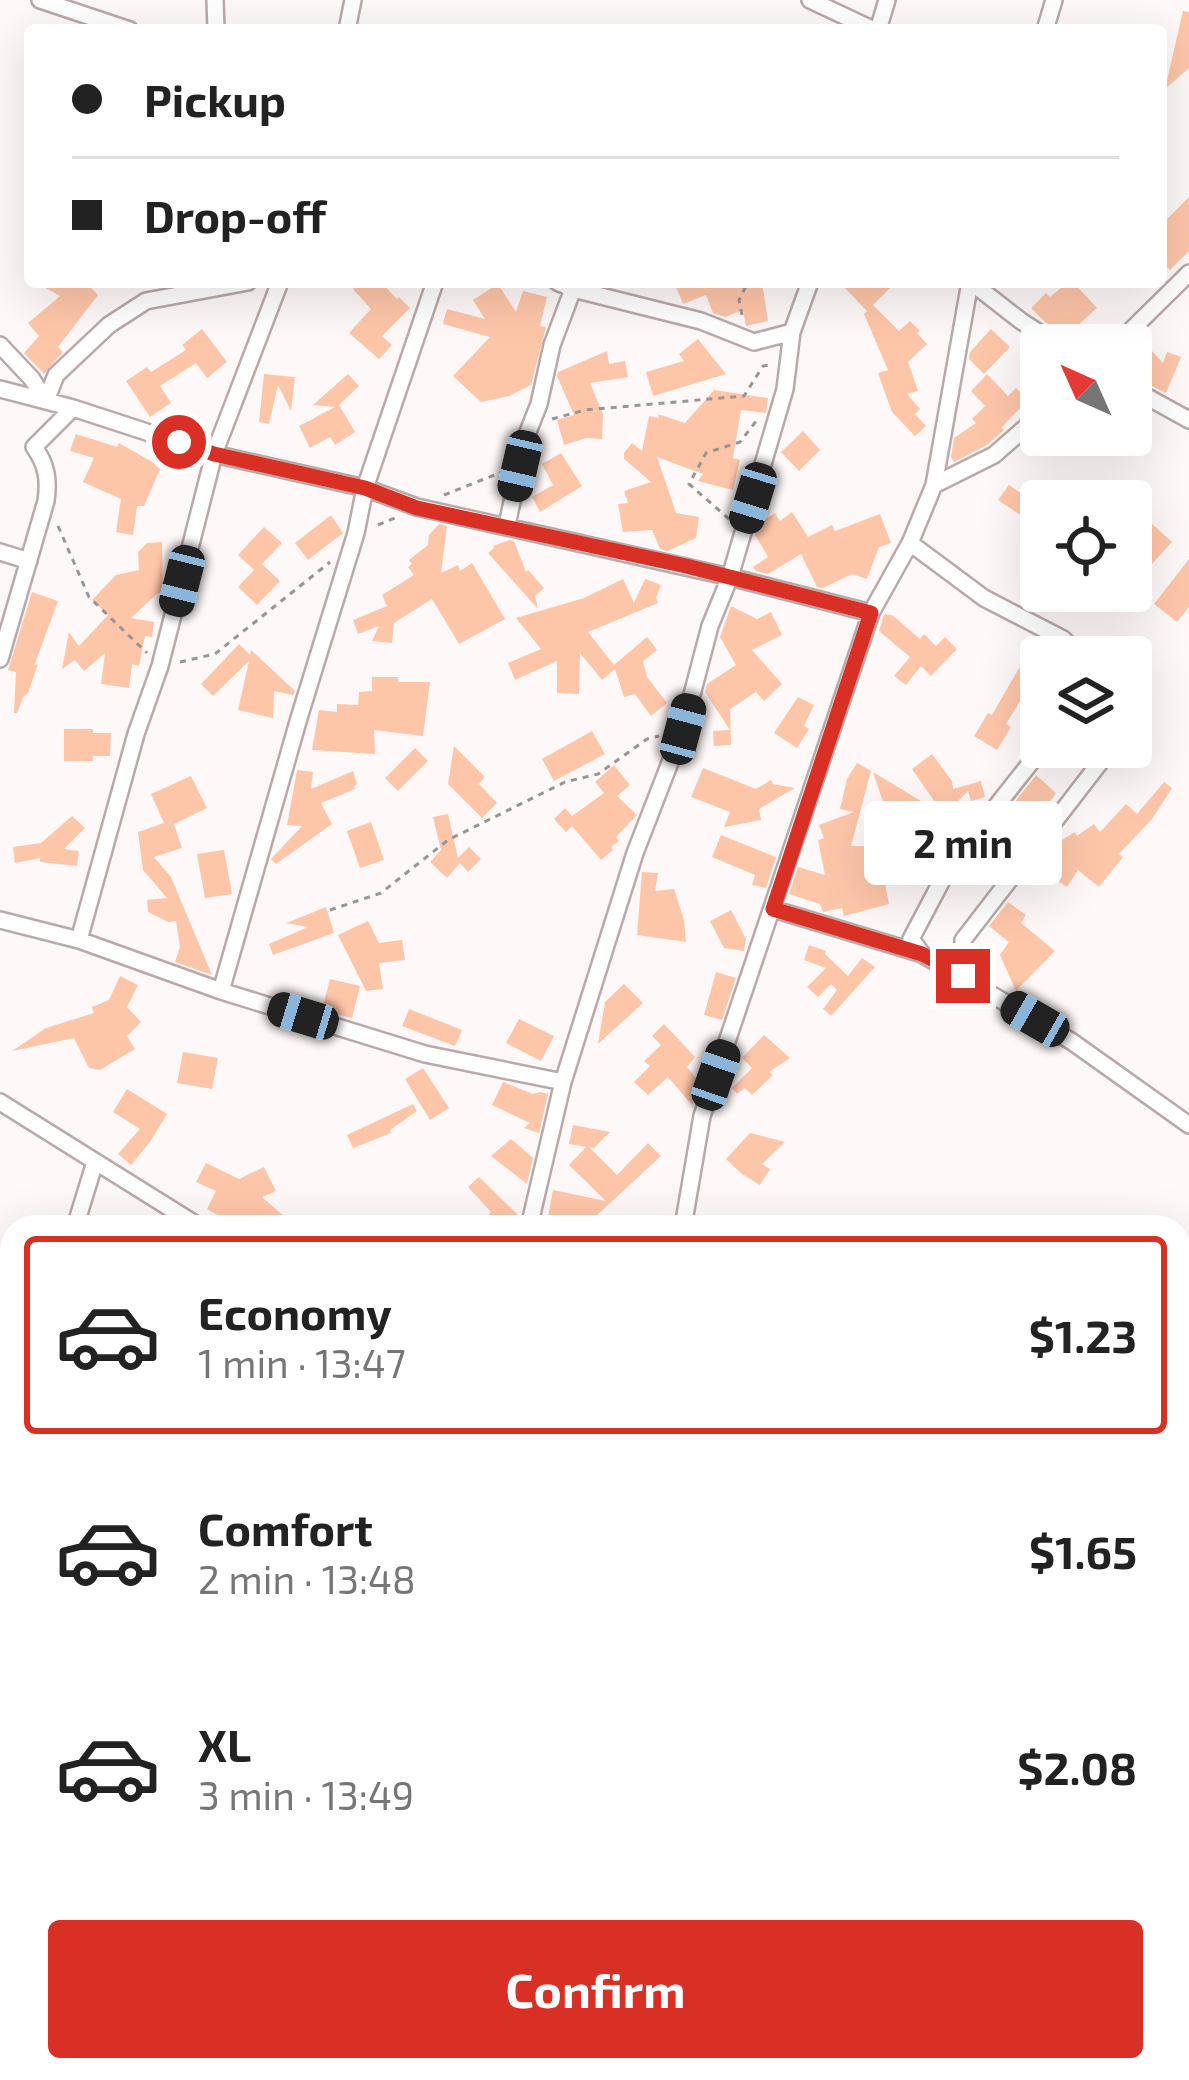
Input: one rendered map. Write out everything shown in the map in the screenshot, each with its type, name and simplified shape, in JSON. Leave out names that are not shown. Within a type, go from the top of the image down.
[{"type":"street","points":[[40,0],[112,24]]},
{"type":"street","points":[[810,0],[863,24]]},
{"type":"street","points":[[1137,324],[1189,273]]},
{"type":"street","points":[[46,401],[56,375],[109,325],[146,301],[216,288]]},
{"type":"street","points":[[79,940],[136,734],[160,667],[214,454],[278,288]]},
{"type":"street","points":[[221,991],[356,533],[365,488],[433,288]]},
{"type":"street","points":[[507,525],[564,288]]},
{"type":"street","points":[[577,288],[701,321],[754,342],[792,332]]},
{"type":"street","points":[[532,1215],[563,1082],[635,853],[683,729],[710,626],[730,577],[785,388],[792,332],[808,288]]},
{"type":"street","points":[[685,1215],[702,1116],[871,613],[910,543],[934,485],[970,288]]},
{"type":"street","points":[[978,288],[1024,324]]},
{"type":"street","points":[[0,345],[46,401]]},
{"type":"street","points":[[0,389],[214,454],[365,488],[417,508],[507,525],[871,613]]},
{"type":"street","points":[[1152,400],[1189,420]]},
{"type":"street","points":[[0,659],[46,501],[44,460],[34,447],[74,408]]},
{"type":"street","points":[[934,485],[994,455],[1020,432]]},
{"type":"street","points":[[910,543],[985,598],[1059,636]]},
{"type":"street","points":[[0,552],[28,561]]},
{"type":"street","points":[[922,954],[911,939],[950,865],[1026,768]]},
{"type":"street","points":[[963,976],[963,940],[1096,768]]},
{"type":"street","points":[[773,909],[922,954],[1071,1041],[1189,1125]]},
{"type":"street","points":[[0,920],[79,940],[221,991],[425,1054],[563,1082]]},
{"type":"street","points":[[0,1102],[181,1215]]},
{"type":"street","points":[[79,1215],[95,1162]]},
{"type":"path","points":[[553,418],[585,410],[744,396],[764,366],[778,364],[785,388]]},
{"type":"path","points":[[742,535],[689,484],[706,453],[740,442],[757,421]]},
{"type":"path","points":[[356,533],[520,466]]},
{"type":"path","points":[[46,501],[56,512],[58,528],[88,597],[160,667],[215,654],[331,561]]},
{"type":"path","points":[[330,910],[381,893],[448,840],[565,782],[598,775],[647,740],[683,729]]},
{"type":"building","points":[[1183,11],[1189,12],[1189,68],[1167,87]]},
{"type":"building","points":[[1189,197],[1189,251],[1170,270],[1167,267],[1167,219]]},
{"type":"building","points":[[46,288],[91,288],[98,295],[58,347],[63,352],[44,374],[24,353],[39,336],[28,323],[60,296]]},
{"type":"building","points":[[387,288],[410,308],[382,336],[392,345],[379,359],[349,333],[371,309],[353,289]]},
{"type":"building","points":[[501,288],[516,312],[523,291],[547,297],[540,326],[546,327],[531,385],[481,402],[453,376],[490,337],[443,324],[447,309],[485,319],[473,300]]},
{"type":"building","points":[[676,288],[763,288],[768,321],[746,326],[743,310],[725,317],[713,313],[706,295],[683,304]]},
{"type":"building","points":[[845,288],[890,288],[873,305],[899,331],[910,321],[927,344],[908,362],[918,391],[907,394],[926,426],[915,436],[892,412],[878,373],[888,370],[864,314],[867,311]]},
{"type":"building","points":[[1061,288],[1079,288],[1097,308],[1079,324],[1048,324],[1031,308],[1046,293],[1050,297]]},
{"type":"building","points":[[202,329],[227,362],[207,378],[196,363],[160,386],[171,403],[150,417],[126,381],[186,350],[182,345]]},
{"type":"building","points":[[991,329],[1010,347],[984,374],[969,359],[970,352]]},
{"type":"building","points":[[698,339],[726,374],[653,396],[646,372],[684,361],[679,354]]},
{"type":"building","points":[[607,351],[609,364],[625,361],[628,377],[590,383],[603,414],[602,439],[564,445],[557,420],[574,415],[558,372]]},
{"type":"building","points":[[1152,351],[1163,363],[1167,352],[1181,357],[1166,393],[1152,386]]},
{"type":"building","points":[[264,374],[295,377],[291,411],[278,385],[269,424],[259,422]]},
{"type":"building","points":[[348,374],[359,386],[339,405],[355,432],[335,445],[330,437],[310,448],[299,426],[335,407],[313,405]]},
{"type":"building","points":[[987,374],[1008,396],[1016,388],[1020,392],[1020,408],[987,445],[954,462],[954,438],[976,423],[972,419],[985,406],[971,391]]},
{"type":"building","points":[[714,390],[768,398],[766,413],[741,410],[733,458],[740,460],[733,490],[698,481],[703,474],[657,457],[676,513],[699,517],[696,538],[667,551],[660,549],[652,530],[623,532],[618,504],[628,503],[624,491],[651,482],[624,459],[624,453],[632,443],[642,451],[649,416],[659,418],[658,414],[685,423]]},
{"type":"building","points":[[803,431],[820,450],[799,471],[781,452]]},
{"type":"building","points":[[76,434],[117,447],[119,443],[161,467],[144,506],[137,506],[133,535],[116,532],[121,499],[83,482],[94,458],[70,451]]},
{"type":"building","points":[[561,453],[582,486],[540,512],[532,497],[553,485],[542,464]]},
{"type":"building","points":[[1009,485],[1020,493],[1020,515],[998,500]]},
{"type":"building","points":[[792,512],[808,537],[832,525],[835,531],[880,514],[891,543],[879,547],[867,579],[852,574],[817,587],[801,554],[768,574],[756,571],[753,567],[768,557],[755,535],[758,523],[775,513],[780,521]]},
{"type":"building","points":[[331,515],[343,533],[308,560],[295,543]]},
{"type":"building","points":[[439,524],[447,526],[441,573],[458,565],[460,571],[472,563],[505,619],[459,644],[432,599],[394,623],[392,643],[372,641],[379,626],[358,634],[353,620],[387,606],[382,595],[414,575],[409,560],[428,545],[429,535]]},
{"type":"building","points":[[1152,524],[1172,542],[1152,564]]},
{"type":"building","points":[[264,527],[282,543],[262,564],[280,581],[257,605],[238,587],[254,570],[238,555]]},
{"type":"building","points":[[510,540],[526,572],[544,588],[535,596],[538,609],[488,553]]},
{"type":"building","points":[[162,542],[163,593],[131,618],[154,622],[152,637],[145,636],[139,666],[132,664],[129,688],[101,684],[105,653],[84,671],[75,660],[62,669],[69,632],[79,646],[108,615],[92,600],[116,575],[139,570],[138,552],[147,543]]},
{"type":"building","points":[[1189,559],[1189,607],[1177,622],[1154,604]]},
{"type":"building","points":[[623,579],[634,603],[645,579],[661,585],[658,603],[588,632],[614,665],[647,637],[657,650],[643,661],[647,677],[667,703],[651,716],[635,694],[624,697],[615,669],[602,680],[580,653],[579,694],[557,693],[557,661],[515,680],[508,663],[541,649],[516,618],[584,598]]},
{"type":"building","points":[[32,592],[58,601],[28,693],[14,713],[16,672],[8,670]]},
{"type":"building","points":[[731,606],[757,619],[771,612],[782,635],[752,650],[782,684],[764,701],[756,692],[730,709],[731,745],[714,746],[713,731],[730,730],[705,692],[707,684],[736,665],[720,637]]},
{"type":"building","points":[[884,614],[892,615],[920,639],[924,634],[936,646],[945,637],[957,649],[931,676],[921,666],[906,685],[894,676],[910,657],[879,631]]},
{"type":"building","points":[[239,644],[295,691],[293,695],[274,691],[273,718],[238,710],[249,661],[213,696],[201,684]]},
{"type":"building","points":[[1020,669],[1020,701],[997,750],[974,736],[988,713],[992,715]]},
{"type":"building","points":[[372,677],[430,682],[423,736],[374,730],[375,754],[312,750],[319,710],[337,712],[337,704],[358,705],[359,692],[372,691]]},
{"type":"building","points":[[798,697],[814,705],[804,726],[809,729],[797,748],[774,733]]},
{"type":"building","points":[[64,729],[111,733],[110,756],[64,761]]},
{"type":"building","points":[[592,731],[605,754],[554,781],[542,759]]},
{"type":"building","points":[[454,746],[485,777],[479,784],[497,803],[482,818],[448,784]]},
{"type":"building","points":[[415,748],[428,761],[398,791],[385,778]]},
{"type":"building","points":[[932,754],[953,789],[981,781],[985,797],[971,801],[968,791],[944,815],[912,769]]},
{"type":"building","points":[[857,763],[871,771],[851,846],[898,847],[873,772],[939,812],[949,838],[881,862],[889,904],[844,916],[842,908],[823,912],[820,904],[789,894],[798,867],[825,875],[819,825],[854,812],[840,809],[847,779]]},
{"type":"building","points":[[614,765],[630,785],[617,796],[637,815],[601,860],[572,826],[566,832],[554,819],[565,808],[572,816],[604,793],[595,782]]},
{"type":"building","points":[[703,768],[756,789],[771,780],[795,788],[759,809],[761,820],[724,827],[730,812],[691,797]]},
{"type":"building","points":[[297,770],[313,772],[311,789],[353,771],[357,784],[321,803],[332,824],[276,864],[271,859],[302,826],[287,825]]},
{"type":"building","points":[[1036,775],[1056,793],[1023,841],[998,824]]},
{"type":"building","points":[[191,776],[207,808],[174,824],[182,848],[154,857],[171,877],[212,975],[175,962],[180,947],[176,921],[148,912],[147,900],[167,898],[143,870],[138,832],[164,823],[151,794]]},
{"type":"building","points":[[1164,782],[1172,788],[1099,887],[1078,870],[1067,887],[1039,862],[1050,847],[1075,832],[1077,836],[1094,824],[1100,832],[1126,804],[1137,814]]},
{"type":"building","points":[[448,814],[458,858],[469,847],[481,859],[468,872],[460,863],[447,878],[430,862],[441,850],[433,817]]},
{"type":"building","points":[[72,816],[85,828],[64,849],[79,851],[77,866],[40,862],[40,858],[15,863],[13,847],[41,843]]},
{"type":"building","points":[[371,822],[384,860],[360,868],[347,831]]},
{"type":"building","points":[[721,835],[776,857],[766,888],[752,885],[755,875],[712,857]]},
{"type":"building","points":[[224,850],[232,894],[205,898],[197,854]]},
{"type":"building","points":[[642,872],[658,873],[655,891],[674,889],[686,942],[637,935]]},
{"type":"building","points":[[1008,902],[1026,915],[1021,923],[1055,951],[1016,991],[1000,955],[1009,942],[989,926]]},
{"type":"building","points":[[326,907],[334,933],[273,955],[269,944],[308,927],[286,923]]},
{"type":"building","points":[[731,910],[746,939],[744,951],[724,948],[710,921]]},
{"type":"building","points":[[368,921],[379,943],[402,940],[405,960],[379,963],[383,989],[366,991],[338,935]]},
{"type":"building","points":[[809,945],[826,951],[848,976],[862,958],[875,967],[831,1016],[823,1009],[837,990],[831,984],[818,997],[807,987],[826,968],[804,960]]},
{"type":"building","points":[[716,972],[736,978],[722,1020],[704,1015]]},
{"type":"building","points":[[120,976],[138,985],[127,1007],[141,1022],[127,1036],[135,1049],[100,1070],[89,1068],[74,1038],[12,1051],[46,1028],[94,1013],[92,1007],[109,1000]]},
{"type":"building","points":[[330,979],[360,986],[352,1018],[322,1010]]},
{"type":"building","points":[[624,984],[643,1003],[598,1044],[605,1002]]},
{"type":"building","points":[[409,1009],[462,1030],[455,1046],[402,1026]]},
{"type":"building","points":[[519,1019],[554,1036],[541,1061],[506,1043]]},
{"type":"building","points":[[664,1024],[695,1057],[687,1067],[700,1083],[692,1105],[668,1077],[648,1095],[634,1082],[650,1066],[644,1061],[661,1045],[652,1036]]},
{"type":"building","points":[[764,1035],[790,1058],[769,1072],[773,1075],[752,1095],[745,1088],[737,1094],[732,1088],[752,1068],[742,1058]]},
{"type":"building","points":[[183,1052],[218,1058],[212,1089],[177,1083]]},
{"type":"building","points":[[423,1068],[449,1108],[430,1120],[405,1079]]},
{"type":"building","points":[[503,1082],[533,1094],[548,1094],[539,1133],[524,1128],[530,1123],[492,1105]]},
{"type":"building","points":[[127,1089],[167,1114],[131,1165],[118,1154],[140,1129],[113,1112]]},
{"type":"building","points":[[413,1104],[417,1111],[391,1133],[353,1148],[347,1135]]},
{"type":"building","points":[[573,1125],[610,1132],[594,1148],[589,1147],[617,1175],[648,1143],[661,1156],[597,1215],[548,1215],[553,1190],[606,1201],[569,1165],[586,1147],[569,1144]]},
{"type":"building","points":[[750,1133],[785,1142],[762,1164],[770,1169],[760,1185],[726,1159]]},
{"type":"building","points":[[511,1139],[533,1158],[527,1184],[491,1156]]},
{"type":"building","points":[[206,1163],[239,1179],[264,1167],[276,1191],[262,1197],[282,1215],[218,1215],[207,1209],[216,1191],[196,1182]]},
{"type":"building","points":[[479,1177],[518,1215],[488,1215],[491,1212],[468,1187]]},
{"type":"route","points":[[179,442],[365,488],[417,508],[686,566],[871,613],[773,909],[922,954],[963,976]]}]
